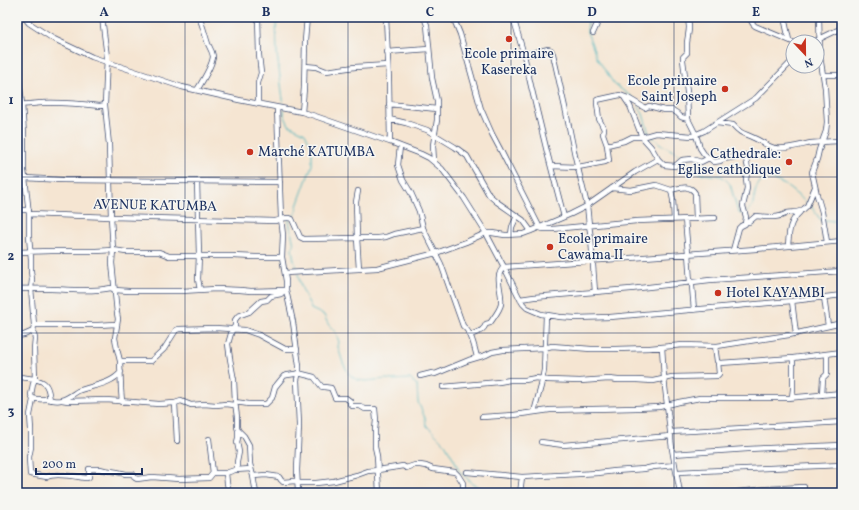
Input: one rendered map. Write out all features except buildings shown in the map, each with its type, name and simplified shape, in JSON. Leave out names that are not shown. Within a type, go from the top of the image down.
[{"type":"street","points":[[24,17],[29,23],[52,38],[73,49],[106,62],[169,83],[238,100],[302,112],[390,142],[429,158],[442,169],[464,198],[486,233],[520,299],[534,312],[560,317],[594,317],[694,310],[842,295],[841,271],[710,280],[654,287],[534,296],[520,299]]},
{"type":"street","points":[[102,17],[106,52],[105,106],[109,145],[113,250],[112,263],[118,319],[115,338],[120,361],[122,402]]},
{"type":"street","points":[[197,90],[213,56],[199,17]]},
{"type":"street","points":[[258,17],[261,73],[258,83],[258,104]]},
{"type":"street","points":[[302,112],[307,17]]},
{"type":"street","points":[[386,17],[390,142]]},
{"type":"street","points":[[424,17],[427,25],[432,78],[437,98],[437,120],[433,150],[434,162]]},
{"type":"street","points":[[453,17],[460,34],[481,109],[492,134],[540,228]]},
{"type":"street","points":[[513,17],[524,55],[530,86],[564,217]]},
{"type":"street","points":[[593,33],[599,17]]},
{"type":"street","points":[[687,17],[690,23],[690,29],[687,53],[683,57],[683,60],[687,92],[688,119],[704,154],[714,162],[745,155],[772,154],[776,148]]},
{"type":"street","points":[[749,17],[752,24],[755,26],[785,38]]},
{"type":"street","points":[[784,17],[789,34]]},
{"type":"street","points":[[819,17],[820,34]]},
{"type":"street","points":[[825,36],[842,28]]},
{"type":"street","points":[[387,52],[429,49]]},
{"type":"street","points":[[524,55],[548,49],[552,52],[587,205],[595,292]]},
{"type":"street","points":[[17,65],[22,115],[24,171],[29,212],[29,236],[31,251],[30,271],[32,280],[33,331],[35,338],[35,379],[31,395],[33,398],[33,404],[30,415],[32,430],[30,474],[47,477],[50,475],[87,478],[89,477],[89,469],[98,469],[134,474],[134,478],[136,479],[152,477],[192,479],[209,478],[213,473],[209,439]]},
{"type":"street","points":[[305,66],[316,67],[326,71],[355,66],[388,65]]},
{"type":"street","points":[[607,145],[624,141],[632,137],[642,137],[656,133],[682,136],[696,135],[756,98],[785,68]]},
{"type":"street","points":[[827,242],[821,206],[816,195],[812,172],[826,131],[827,122],[823,76],[842,75]]},
{"type":"street","points":[[551,166],[578,167],[610,160],[603,134],[604,129],[599,119],[597,101],[620,95],[645,108],[649,106],[664,110],[672,110],[678,113],[681,117],[688,119]]},
{"type":"street","points":[[624,97],[630,106],[642,137],[664,165],[676,166],[682,160],[692,159],[701,162],[708,158]]},
{"type":"street","points":[[20,104],[44,103],[105,106]]},
{"type":"street","points":[[389,104],[437,109]]},
{"type":"street","points":[[279,108],[281,218],[283,235],[282,256],[285,273],[285,291],[291,310],[299,366],[297,380],[299,425],[297,470],[298,493]]},
{"type":"street","points":[[17,117],[22,115]]},
{"type":"street","points":[[389,119],[427,130],[455,147],[466,156],[489,195],[525,222],[530,231]]},
{"type":"street","points":[[717,123],[733,125],[742,133],[776,148],[842,141]]},
{"type":"street","points":[[400,146],[398,165],[403,180],[419,211],[423,228],[436,253],[453,296],[459,316],[463,326],[467,328],[477,357]]},
{"type":"street","points":[[745,155],[748,168],[746,179],[747,188],[743,206],[746,222]]},
{"type":"street","points":[[285,273],[385,267],[436,253],[486,233],[505,235],[523,234],[571,214],[587,205],[658,158]]},
{"type":"street","points":[[17,170],[24,171]]},
{"type":"street","points":[[26,178],[62,180],[280,182]]},
{"type":"street","points":[[197,181],[199,255],[198,279],[200,290]]},
{"type":"street","points":[[612,188],[631,190],[656,185],[672,190],[689,188],[695,193],[696,219]]},
{"type":"street","points":[[788,246],[791,225],[795,217],[807,206],[814,187]]},
{"type":"street","points":[[672,190],[674,219]]},
{"type":"street","points":[[358,191],[356,197],[359,269]]},
{"type":"street","name":"AVENUE KATUMBA","points":[[17,210],[111,217],[275,221],[281,218]]},
{"type":"street","points":[[734,250],[739,228],[756,216],[777,217],[789,213],[800,212]]},
{"type":"street","points":[[511,234],[512,226],[517,216]]},
{"type":"street","points":[[281,218],[292,219],[300,237],[304,239],[376,239],[423,228]]},
{"type":"street","points":[[540,228],[553,229],[637,221],[715,218]]},
{"type":"street","points":[[685,219],[690,282],[692,286],[694,310]]},
{"type":"street","points":[[470,335],[484,329],[486,324],[490,323],[500,307],[502,300],[499,276],[504,267],[842,241]]},
{"type":"street","points":[[17,252],[96,252],[113,250],[126,252],[159,252],[169,256],[282,256]]},
{"type":"street","points":[[17,289],[99,290],[111,288],[115,290],[181,291],[216,289],[285,291]]},
{"type":"street","points":[[237,470],[239,454],[237,442],[238,430],[236,423],[237,417],[234,380],[228,344],[235,326],[235,320],[238,316],[249,312],[261,301],[267,300],[271,296],[285,291]]},
{"type":"street","points":[[824,297],[828,326]]},
{"type":"street","points":[[792,301],[796,334]]},
{"type":"street","points":[[534,412],[544,370],[546,315]]},
{"type":"street","points":[[420,376],[432,373],[435,374],[477,357],[503,350],[544,348],[550,346],[615,350],[683,345],[715,346],[796,334],[842,323]]},
{"type":"street","points":[[34,325],[116,324]]},
{"type":"street","points":[[120,361],[151,361],[163,350],[178,329],[215,328],[250,331],[286,349],[297,349]]},
{"type":"street","points":[[17,336],[26,335],[33,331]]},
{"type":"street","points":[[443,387],[536,378],[580,381],[609,379],[653,381],[664,378],[717,376],[720,374],[715,346]]},
{"type":"street","points":[[662,347],[670,434],[680,493]]},
{"type":"street","points":[[718,362],[793,358],[842,352]]},
{"type":"street","points":[[822,395],[823,378],[827,374],[827,354]]},
{"type":"street","points":[[792,397],[793,358]]},
{"type":"street","points":[[62,400],[77,392],[99,386],[115,378],[121,372]]},
{"type":"street","points":[[33,398],[36,400],[47,399],[68,402],[106,400],[159,404],[175,403],[180,401],[191,405],[266,404],[272,398],[275,387],[284,376],[298,373],[314,377],[324,388],[331,388],[335,398],[346,398],[350,401],[352,406],[360,406],[365,409],[375,408],[376,424],[374,430],[379,493]]},
{"type":"street","points":[[17,377],[25,377],[42,382],[46,385],[50,400]]},
{"type":"street","points":[[482,417],[514,415],[550,410],[659,407],[700,398],[786,398],[842,393]]},
{"type":"street","points":[[175,403],[177,442]]},
{"type":"street","points":[[541,442],[563,444],[709,430],[842,422]]},
{"type":"street","points":[[238,430],[244,436],[249,445],[250,464],[256,493]]},
{"type":"street","points":[[673,454],[842,445]]},
{"type":"street","points":[[253,476],[266,475],[279,477],[283,482],[295,481],[298,483],[312,483],[349,478],[368,471],[403,466],[407,468],[420,465],[426,466],[433,470],[454,472],[463,483],[463,493]]},
{"type":"street","points":[[467,472],[522,477],[598,473],[675,465]]},
{"type":"street","points":[[677,472],[842,465]]},
{"type":"street","points":[[213,473],[226,473],[237,470],[251,469]]},
{"type":"street","points":[[226,473],[229,493]]},
{"type":"street","points":[[520,493],[522,477]]},
{"type":"street","points":[[727,493],[804,487]]},
{"type":"waterway","points":[[276,17],[277,54],[284,107]]},
{"type":"waterway","points":[[588,17],[587,32],[597,58],[614,84],[633,98]]},
{"type":"waterway","points":[[639,107],[643,114],[649,134]]},
{"type":"waterway","points":[[284,110],[284,115],[289,125],[305,133],[312,148],[312,165],[297,206],[296,214],[291,217]]},
{"type":"waterway","points":[[651,136],[683,158]]},
{"type":"waterway","points":[[686,162],[702,174],[721,176],[724,178],[730,184],[738,212],[741,214],[743,213]]},
{"type":"waterway","points":[[746,213],[751,208],[758,185],[763,178],[772,179],[785,185],[806,202]]},
{"type":"waterway","points":[[810,205],[822,220]]},
{"type":"waterway","points":[[289,220],[294,245],[292,249],[294,261],[298,270]]},
{"type":"waterway","points":[[825,220],[842,220]]},
{"type":"waterway","points":[[298,274],[301,286],[311,309],[324,315],[328,324],[336,333],[339,342],[338,347],[343,363],[349,374],[357,380],[366,381],[410,379],[417,385],[418,402],[425,418],[426,425],[445,444],[459,471],[472,484],[497,493]]},
{"type":"place","name":"Ecole primaire Kasereka","points":[[509,39]]},
{"type":"place","name":"Ecole primaire Saint Joseph","points":[[725,89]]},
{"type":"place","name":"Marché KATUMBA","points":[[250,152]]},
{"type":"place","name":"Cathedrale: Eglise catholique","points":[[789,162]]},
{"type":"place","name":"Ecole primaire Cawama II","points":[[550,247]]},
{"type":"place","name":"Hotel KAYAMBI","points":[[718,293]]}]
